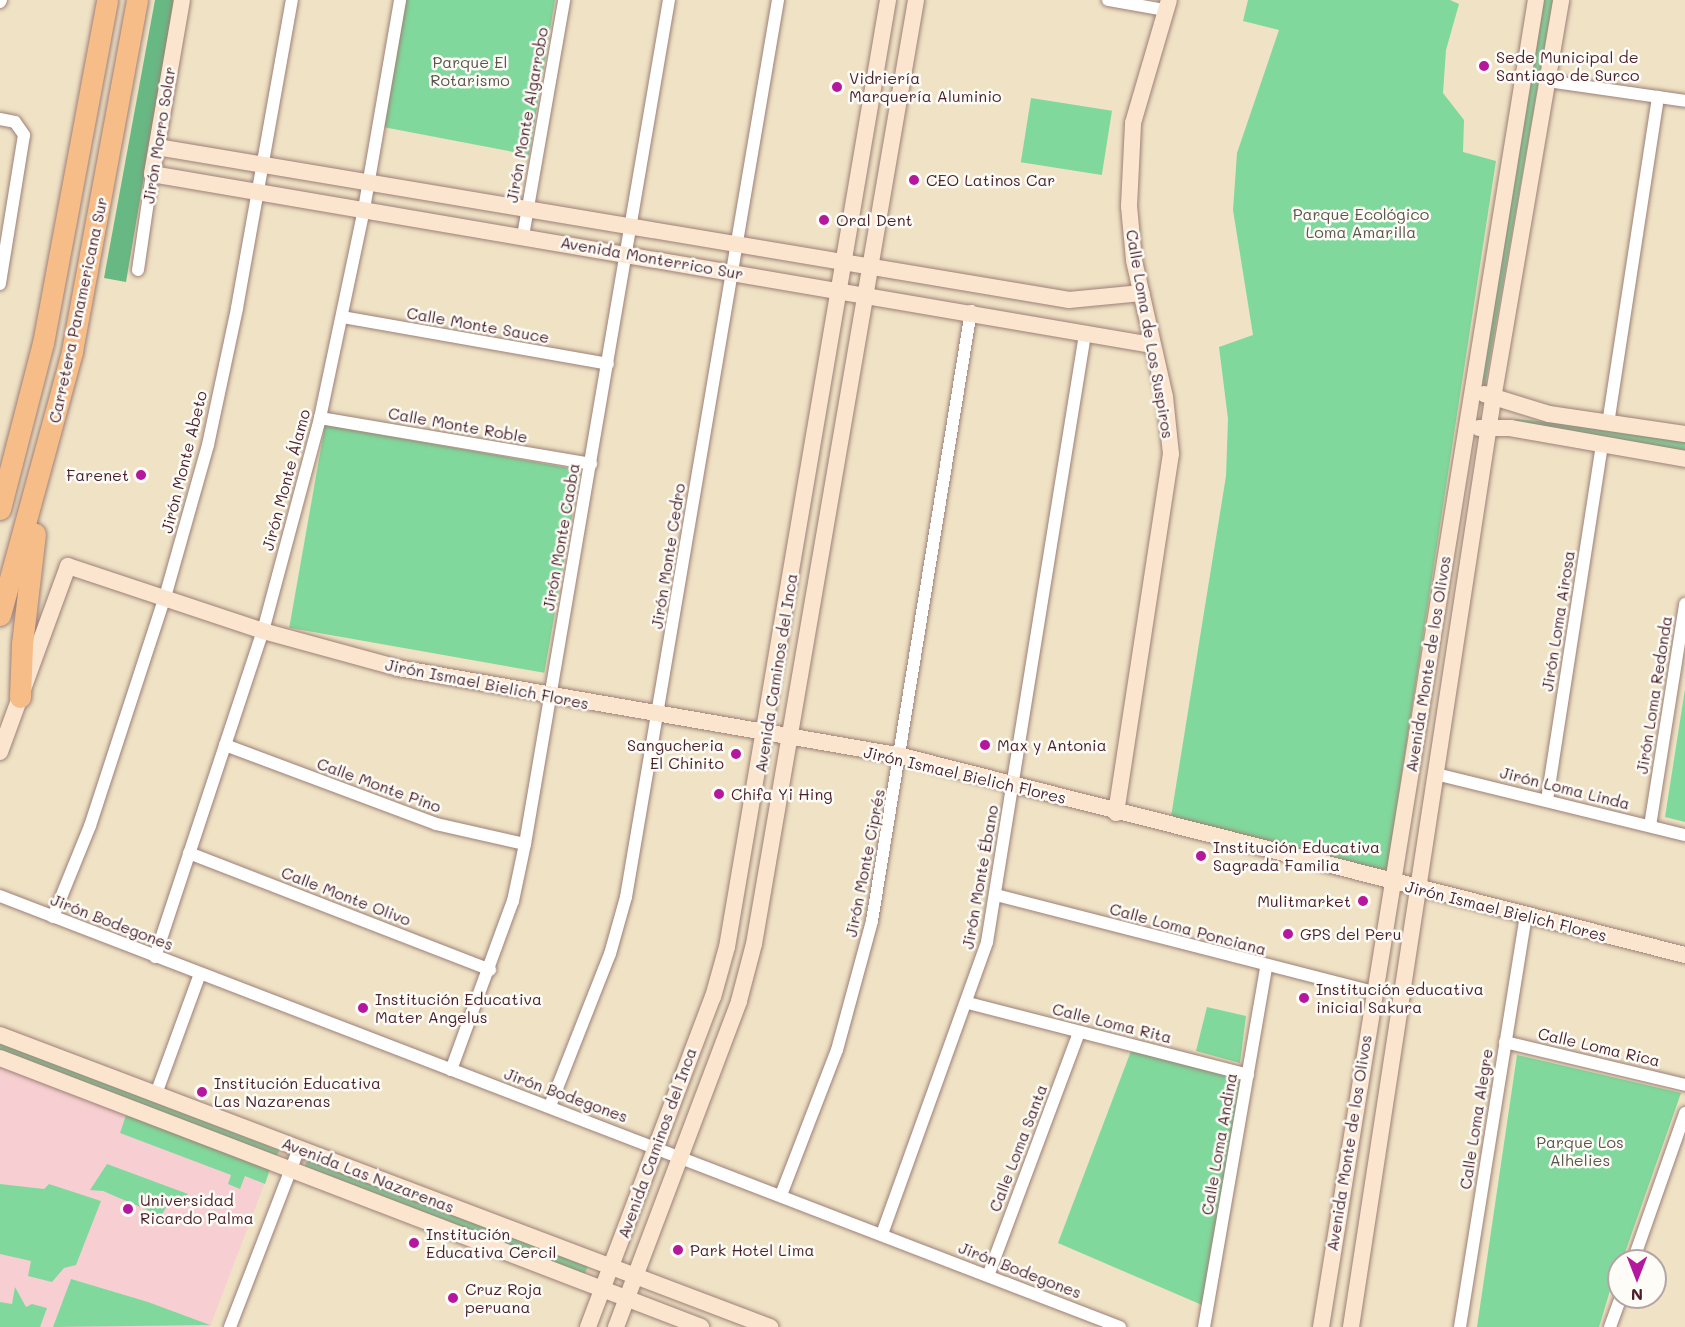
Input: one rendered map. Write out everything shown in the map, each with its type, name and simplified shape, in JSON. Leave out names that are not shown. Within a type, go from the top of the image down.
[{"type":"highway","name":"Carretera Panamericana Sur","points":[[0,509],[43,343],[106,0]]},
{"type":"highway","name":"Carretera Panamericana Sur","points":[[0,615],[41,474],[72,351],[137,0]]},
{"type":"highway","points":[[20,697],[22,644],[41,474]]},
{"type":"street","name":"Jirón Morro Solar","points":[[138,270],[182,0]]},
{"type":"street","name":"Jirón Monte Abeto","points":[[53,917],[90,826],[165,597],[208,445],[259,192],[292,0]]},
{"type":"street","name":"Jirón Monte Álamo","points":[[155,957],[263,631],[320,418],[364,209],[400,0]]},
{"type":"street","name":"Jirón Monte Algarrobo","points":[[523,236],[564,0]]},
{"type":"street","name":"Jirón Monte Caoba","points":[[451,1070],[490,970],[513,901],[525,844],[669,0]]},
{"type":"street","name":"Jirón Monte Cedro","points":[[550,1106],[610,954],[626,897],[778,0]]},
{"type":"street","name":"Avenida Caminos del Inca","points":[[588,1327],[654,1146],[712,997],[727,947],[766,734],[888,0]]},
{"type":"street","name":"Avenida Caminos del Inca","points":[[616,1327],[739,1001],[754,944],[792,738],[916,0]]},
{"type":"street","points":[[1108,0],[1167,5]]},
{"type":"street","name":"Avenida Monte de los Olivos","points":[[1321,1327],[1373,992],[1536,0]]},
{"type":"street","name":"Avenida Monte de los Olivos","points":[[1351,1327],[1493,399],[1561,0]]},
{"type":"street","name":"Calle Loma de Los Suspiros","points":[[1116,813],[1171,454],[1165,397],[1152,345],[1130,223],[1130,154],[1136,113],[1167,5]]},
{"type":"street","points":[[1548,81],[1685,101]]},
{"type":"street","points":[[1608,424],[1659,97]]},
{"type":"street","points":[[0,118],[19,126],[24,135],[23,157],[0,284]]},
{"type":"street","name":"Avenida Monterrico Sur","points":[[157,147],[1069,300],[1142,293]]},
{"type":"street","name":"Avenida Monterrico Sur","points":[[152,174],[971,311],[1152,345]]},
{"type":"street","name":"Jirón Monte Ciprés","points":[[782,1195],[837,1050],[858,983],[902,756],[971,311]]},
{"type":"street","name":"Calle Monte Sauce","points":[[342,317],[608,364]]},
{"type":"street","name":"Jirón Monte Ébano","points":[[882,1234],[968,1003],[987,942],[1085,334]]},
{"type":"street","points":[[1472,389],[1493,399],[1526,409],[1608,424],[1685,434]]},
{"type":"street","name":"Calle Monte Roble","points":[[320,418],[591,464]]},
{"type":"street","points":[[1466,429],[1490,427],[1685,459]]},
{"type":"street","name":"Jirón Loma Airosa","points":[[1547,800],[1602,446]]},
{"type":"street","name":"Jirón Ismael Bielich Flores","points":[[20,697],[68,566],[263,631],[398,668],[549,697],[902,756],[1392,884],[1685,955]]},
{"type":"street","name":"Jirón Loma Redonda","points":[[1650,826],[1685,604]]},
{"type":"street","points":[[0,752],[20,697]]},
{"type":"street","name":"Calle Monte Pino","points":[[225,745],[436,824],[525,844]]},
{"type":"street","name":"Jirón Loma Linda","points":[[1436,774],[1685,835]]},
{"type":"street","name":"Calle Monte Olivo","points":[[189,853],[490,970]]},
{"type":"street","name":"Calle Loma Ponciana","points":[[996,895],[1266,967],[1373,992]]},
{"type":"street","name":"Jirón Bodegones","points":[[0,896],[681,1156],[1120,1327]]},
{"type":"street","name":"Calle Loma Alegre","points":[[1460,1327],[1526,916]]},
{"type":"street","name":"Calle Loma Andina","points":[[1204,1327],[1266,967]]},
{"type":"street","points":[[156,1094],[200,974]]},
{"type":"street","name":"Calle Loma Rita","points":[[968,1003],[1248,1075]]},
{"type":"street","name":"Calle Loma Santa","points":[[988,1276],[1079,1032]]},
{"type":"street","name":"Avenida Las Nazarenas","points":[[0,1035],[770,1327]]},
{"type":"street","name":"Calle Loma Rica","points":[[1505,1042],[1685,1085]]},
{"type":"street","name":"Avenida Las Nazarenas","points":[[0,1058],[701,1327]]},
{"type":"street","points":[[1638,1249],[1685,1113]]},
{"type":"street","points":[[230,1327],[299,1148]]},
{"type":"street","points":[[1612,1327],[1617,1309]]},
{"type":"shaded area","name":"Universidad Ricardo Palma","points":[[0,1067],[270,1169],[210,1327],[0,1327]]},
{"type":"green space","points":[[155,0],[174,0],[126,282],[104,278]]},
{"type":"green space","name":"Parque El Rotarismo","points":[[406,0],[555,0],[529,155],[383,127]]},
{"type":"green space","name":"Parque Ecológico Loma Amarilla","points":[[1248,0],[1450,0],[1459,4],[1446,50],[1443,93],[1464,120],[1463,152],[1496,161],[1386,877],[1170,823],[1226,476],[1228,419],[1219,347],[1253,335],[1233,210],[1237,153],[1279,30],[1243,21]]},
{"type":"green space","points":[[1544,0],[1553,0],[1485,387],[1481,379]]},
{"type":"green space","points":[[1031,98],[1112,111],[1102,175],[1021,162]]},
{"type":"green space","points":[[1515,419],[1685,435],[1685,455],[1516,426]]},
{"type":"green space","points":[[325,425],[580,470],[544,673],[289,628]]},
{"type":"green space","points":[[1685,689],[1685,822],[1665,817]]},
{"type":"green space","points":[[1207,1007],[1246,1016],[1240,1063],[1196,1051]]},
{"type":"green space","points":[[0,1043],[279,1150],[276,1159],[0,1053]]},
{"type":"green space","points":[[1131,1051],[1242,1080],[1202,1305],[1058,1243]]},
{"type":"green space","name":"Parque Los Alhelies","points":[[1517,1055],[1681,1093],[1626,1249],[1607,1249],[1607,1301],[1599,1327],[1477,1327]]},
{"type":"green space","points":[[126,1115],[270,1169],[265,1184],[245,1176],[240,1189],[228,1184],[231,1175],[120,1133]]},
{"type":"green space","points":[[308,1158],[588,1266],[585,1274],[305,1166]]},
{"type":"green space","points":[[107,1164],[188,1194],[179,1200],[171,1199],[161,1216],[103,1191],[90,1190]]},
{"type":"green space","points":[[0,1184],[44,1189],[49,1184],[101,1201],[76,1265],[64,1268],[52,1282],[28,1276],[31,1261],[0,1254]]},
{"type":"green space","points":[[71,1279],[148,1302],[210,1325],[53,1327]]},
{"type":"green space","points":[[15,1287],[26,1307],[32,1304],[47,1308],[40,1327],[0,1327],[0,1302],[12,1304]]},
{"type":"place","name":"Sede Municipal de Santiago de Surco","points":[[1484,66]]},
{"type":"place","name":"Vidriería Marquería Aluminio","points":[[837,87]]},
{"type":"place","name":"CEO Latinos Car","points":[[914,180]]},
{"type":"place","name":"Oral Dent","points":[[824,220]]},
{"type":"place","name":"Farenet","points":[[141,475]]},
{"type":"place","name":"Max y Antonia","points":[[985,745]]},
{"type":"place","name":"Sangucheria El Chinito","points":[[736,754]]},
{"type":"place","name":"Chifa Yi Hing","points":[[719,794]]},
{"type":"place","name":"Institución Educativa Sagrada Familia","points":[[1201,856]]},
{"type":"place","name":"Mulitmarket","points":[[1363,901]]},
{"type":"place","name":"GPS del Peru","points":[[1288,934]]},
{"type":"place","name":"Institución educativa inicial Sakura","points":[[1304,998]]},
{"type":"place","name":"Institución Educativa Mater Angelus","points":[[363,1008]]},
{"type":"place","name":"Institución Educativa Las Nazarenas","points":[[202,1092]]},
{"type":"place","name":"Universidad Ricardo Palma","points":[[128,1209]]},
{"type":"place","name":"Institución Educativa Cercil","points":[[414,1243]]},
{"type":"place","name":"Park Hotel Lima","points":[[678,1250]]},
{"type":"place","name":"Cruz Roja peruana","points":[[453,1298]]}]
